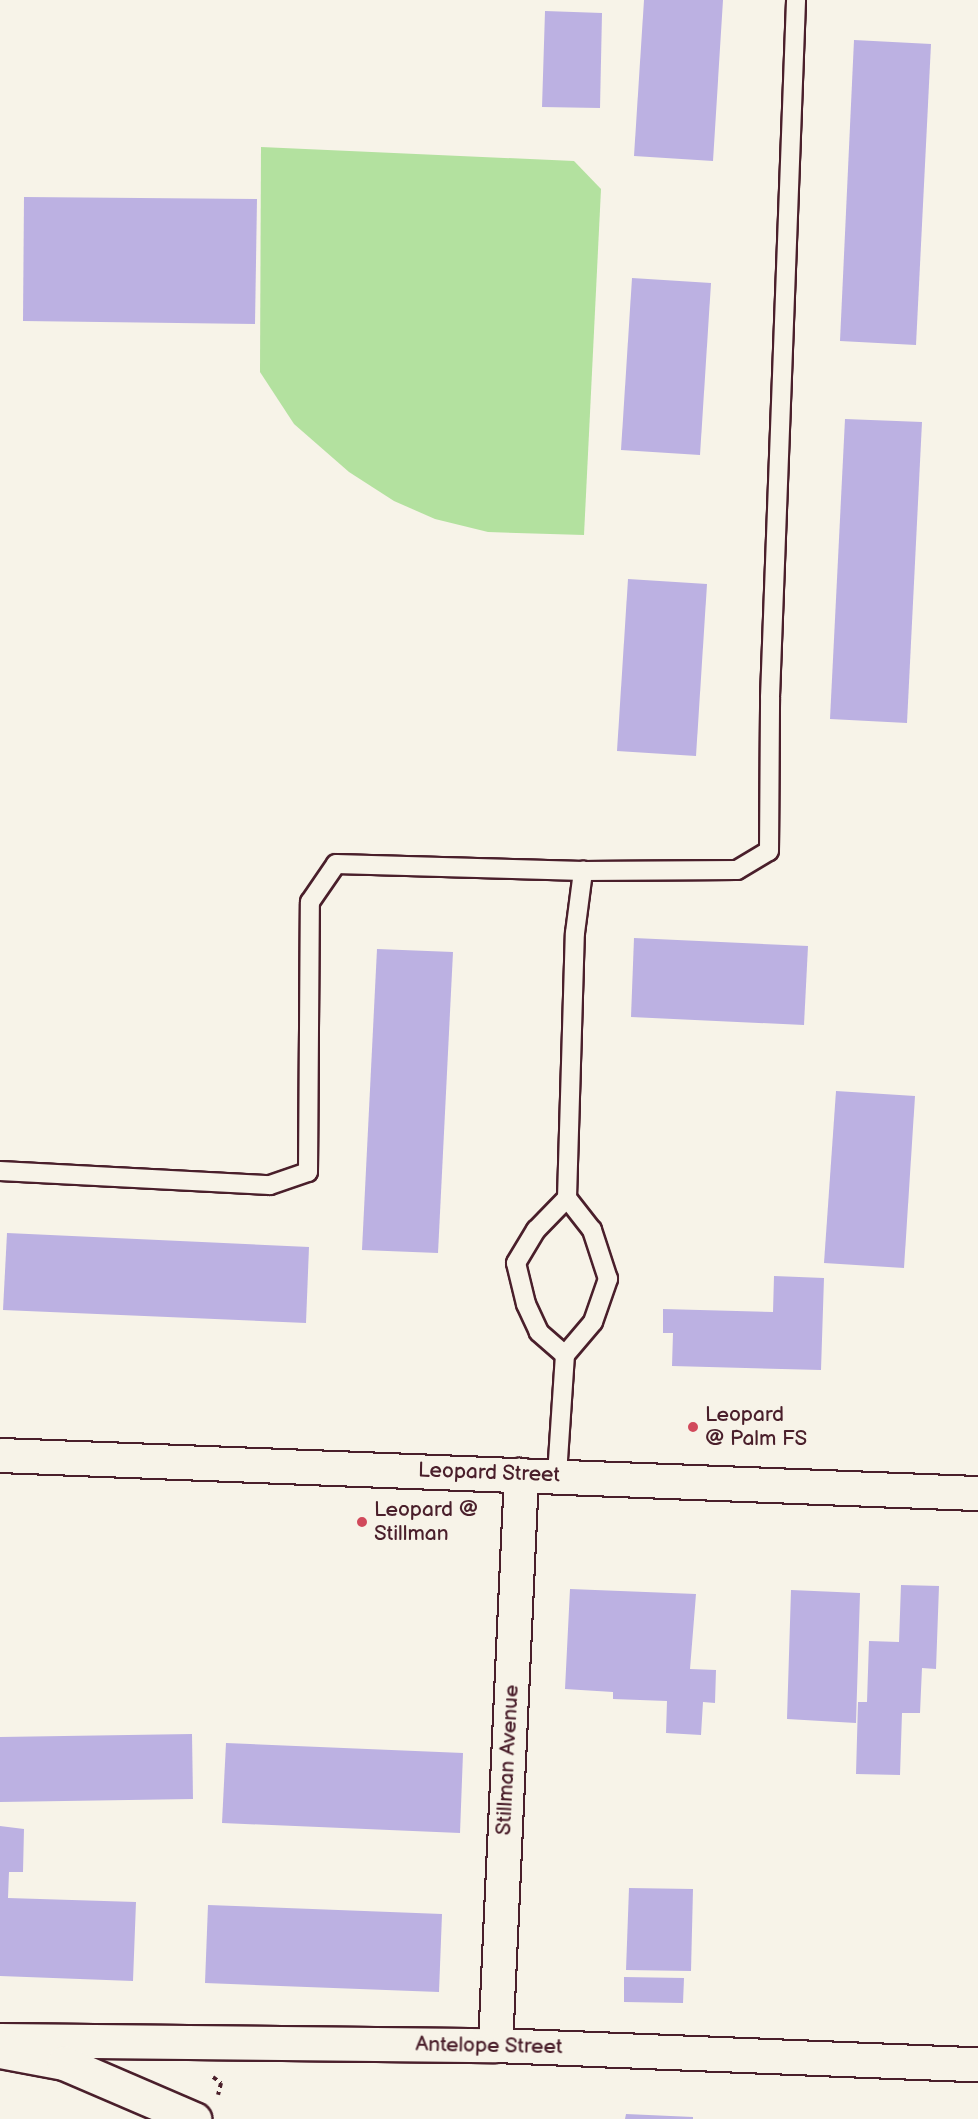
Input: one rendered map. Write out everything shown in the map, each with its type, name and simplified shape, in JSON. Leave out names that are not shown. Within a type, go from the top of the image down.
[{"type":"street","name":"Leopard Street","points":[[0,1455],[978,1493]]},
{"type":"street","name":"Stillman Avenue","points":[[495,2045],[521,1475]]},
{"type":"street","name":"Antelope Street","points":[[0,2040],[495,2045],[978,2064]]},
{"type":"street","points":[[0,2050],[64,2063],[194,2119]]},
{"type":"lane","points":[[0,1171],[270,1185],[308,1172],[310,902],[336,864],[583,871],[737,870],[769,851],[770,697],[796,0]]},
{"type":"lane","points":[[557,1475],[565,1355],[593,1322],[608,1279],[592,1230],[567,1198],[575,933],[583,871]]},
{"type":"lane","points":[[565,1355],[539,1332],[526,1304],[516,1263],[536,1230],[567,1198]]},
{"type":"green space","points":[[261,147],[574,161],[601,189],[584,535],[488,532],[435,519],[394,501],[349,472],[294,424],[260,372]]},
{"type":"building","points":[[644,0],[723,0],[713,161],[634,156]]},
{"type":"building","points":[[545,11],[602,13],[600,108],[542,107]]},
{"type":"building","points":[[854,40],[931,44],[916,345],[840,341]]},
{"type":"building","points":[[24,197],[257,199],[255,324],[23,321]]},
{"type":"building","points":[[632,278],[711,283],[700,455],[621,450]]},
{"type":"building","points":[[845,419],[922,422],[907,723],[830,719]]},
{"type":"building","points":[[628,579],[707,584],[696,756],[617,751]]},
{"type":"building","points":[[634,938],[808,946],[804,1025],[631,1017]]},
{"type":"building","points":[[377,949],[453,952],[438,1253],[362,1250]]},
{"type":"building","points":[[836,1091],[915,1096],[904,1268],[824,1263]]},
{"type":"building","points":[[7,1233],[309,1247],[306,1323],[3,1310]]},
{"type":"building","points":[[774,1276],[824,1278],[821,1370],[672,1366],[673,1333],[663,1333],[663,1309],[773,1312]]},
{"type":"building","points":[[901,1585],[939,1586],[936,1669],[922,1668],[920,1713],[902,1713],[900,1775],[856,1774],[858,1702],[867,1702],[869,1641],[899,1642]]},
{"type":"building","points":[[570,1589],[696,1594],[690,1669],[716,1670],[715,1703],[703,1702],[701,1735],[666,1733],[667,1701],[613,1699],[613,1692],[565,1689]]},
{"type":"building","points":[[791,1590],[860,1593],[856,1723],[787,1719]]},
{"type":"building","points":[[192,1734],[193,1799],[0,1802],[0,1737]]},
{"type":"building","points":[[226,1743],[463,1753],[460,1833],[222,1823]]},
{"type":"building","points":[[0,1826],[24,1829],[23,1872],[9,1872],[8,1898],[136,1902],[133,1981],[0,1976]]},
{"type":"building","points":[[629,1888],[693,1889],[691,1971],[626,1970]]},
{"type":"building","points":[[208,1905],[442,1914],[439,1992],[205,1983]]},
{"type":"building","points":[[624,1977],[684,1978],[683,2003],[624,2002]]},
{"type":"building","points":[[626,2114],[693,2117],[693,2119],[625,2119]]},
{"type":"place","name":"Leopard @ Palm FS","points":[[693,1427]]},
{"type":"place","name":"Leopard @ Stillman","points":[[362,1522]]}]
